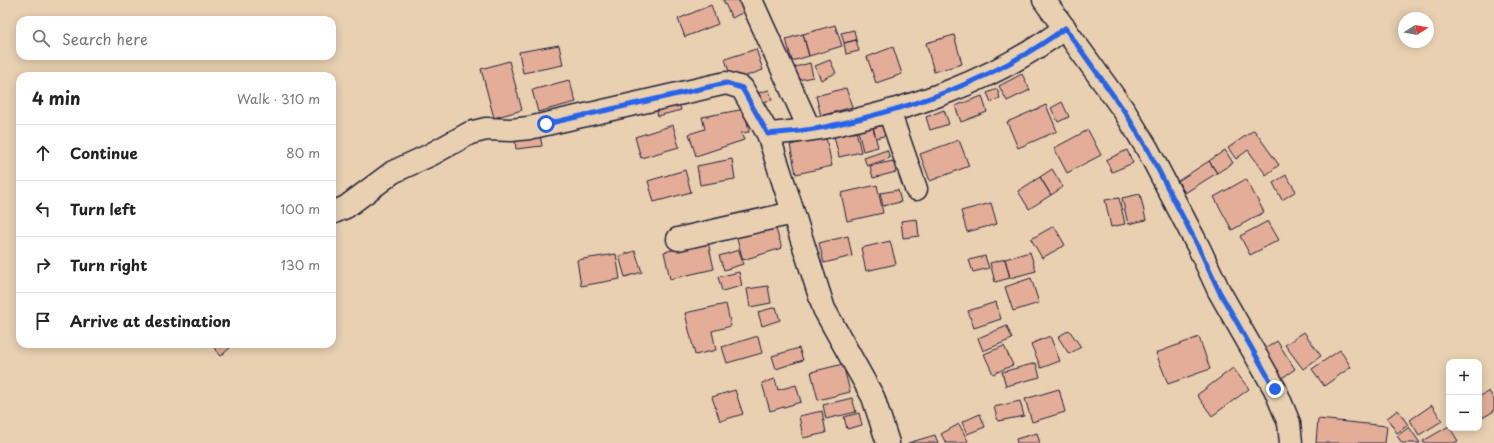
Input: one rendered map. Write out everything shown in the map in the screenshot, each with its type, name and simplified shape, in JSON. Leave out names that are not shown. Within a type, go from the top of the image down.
[{"type":"street","points":[[751,0],[809,128]]},
{"type":"street","points":[[1044,0],[1055,36],[1125,112],[1148,150],[1199,248],[1219,291],[1275,389],[1289,423],[1291,443]]},
{"type":"street","points":[[768,134],[824,127],[889,110],[967,85],[1001,69],[1055,36]]},
{"type":"street","points":[[336,211],[346,207],[399,169],[430,155],[470,133],[486,129],[511,130],[529,128],[717,83],[733,84],[742,88],[768,134],[824,309],[873,398],[888,443]]},
{"type":"street","points":[[889,110],[916,189]]},
{"type":"street","points":[[678,239],[793,213]]},
{"type":"building","points":[[723,0],[741,0],[746,11],[732,18]]},
{"type":"building","points":[[711,5],[718,24],[685,37],[678,19]]},
{"type":"building","points":[[835,25],[842,46],[809,56],[803,34]]},
{"type":"building","points":[[854,30],[856,40],[844,43],[841,33]]},
{"type":"building","points":[[803,34],[809,56],[792,61],[786,39]]},
{"type":"building","points":[[954,35],[962,64],[934,72],[926,43]]},
{"type":"building","points":[[856,40],[859,51],[846,54],[844,43]]},
{"type":"building","points":[[559,45],[563,65],[523,73],[519,52]]},
{"type":"building","points":[[893,47],[902,74],[876,83],[867,57]]},
{"type":"building","points":[[756,49],[763,70],[732,81],[725,59]]},
{"type":"building","points":[[830,60],[836,73],[821,80],[815,66]]},
{"type":"building","points":[[509,61],[522,110],[494,118],[481,69]]},
{"type":"building","points":[[810,63],[813,77],[798,80],[795,67]]},
{"type":"building","points":[[1022,74],[1030,90],[1007,101],[999,86]]},
{"type":"building","points":[[569,80],[576,102],[538,112],[532,90]]},
{"type":"building","points":[[846,88],[852,107],[821,116],[816,96]]},
{"type":"building","points":[[997,89],[1000,98],[991,102],[987,93]]},
{"type":"building","points":[[769,90],[772,100],[753,104],[751,95]]},
{"type":"building","points":[[677,95],[681,110],[658,116],[654,101]]},
{"type":"building","points":[[982,96],[987,112],[961,122],[955,106]]},
{"type":"building","points":[[1062,102],[1069,117],[1058,122],[1051,108]]},
{"type":"building","points":[[1046,105],[1057,131],[1018,148],[1007,122]]},
{"type":"building","points":[[745,109],[749,132],[741,133],[744,140],[696,156],[689,134],[705,129],[702,117]]},
{"type":"building","points":[[944,110],[949,124],[930,130],[926,117]]},
{"type":"building","points":[[885,115],[891,134],[876,138],[871,119]]},
{"type":"building","points":[[872,124],[878,147],[863,151],[857,127]]},
{"type":"building","points":[[673,125],[679,147],[641,158],[635,137]]},
{"type":"building","points":[[855,127],[861,152],[839,157],[833,132]]},
{"type":"building","points":[[539,128],[542,146],[516,149],[514,131]]},
{"type":"building","points":[[1088,130],[1101,155],[1067,173],[1054,148]]},
{"type":"building","points":[[1254,130],[1279,165],[1266,175],[1248,150],[1236,159],[1228,148]]},
{"type":"building","points":[[826,137],[832,166],[796,174],[790,145]]},
{"type":"building","points":[[959,140],[969,166],[930,181],[920,154]]},
{"type":"building","points":[[887,150],[890,158],[867,166],[864,158]]},
{"type":"building","points":[[1127,150],[1133,163],[1112,172],[1106,160]]},
{"type":"building","points":[[1225,150],[1233,163],[1217,173],[1209,161]]},
{"type":"building","points":[[732,159],[735,179],[700,185],[697,166]]},
{"type":"building","points":[[893,161],[896,172],[873,178],[870,166]]},
{"type":"building","points":[[1209,161],[1217,173],[1185,193],[1178,181]]},
{"type":"building","points":[[1052,169],[1063,187],[1051,195],[1040,177]]},
{"type":"building","points":[[685,170],[691,192],[654,202],[648,181]]},
{"type":"building","points":[[1286,175],[1296,191],[1282,200],[1273,183]]},
{"type":"building","points":[[1040,177],[1051,195],[1029,209],[1018,191]]},
{"type":"building","points":[[1246,179],[1264,212],[1232,230],[1214,197]]},
{"type":"building","points":[[877,185],[883,213],[847,221],[841,193]]},
{"type":"building","points":[[898,190],[901,202],[883,206],[880,193]]},
{"type":"building","points":[[1140,194],[1146,220],[1128,224],[1122,198]]},
{"type":"building","points":[[1119,198],[1125,224],[1111,227],[1105,200]]},
{"type":"building","points":[[991,203],[997,224],[967,232],[961,211]]},
{"type":"building","points":[[917,219],[919,236],[903,238],[901,221]]},
{"type":"building","points":[[1268,221],[1279,240],[1250,255],[1240,236]]},
{"type":"building","points":[[774,223],[782,248],[743,260],[736,236]]},
{"type":"building","points":[[1054,226],[1065,245],[1042,258],[1031,239]]},
{"type":"building","points":[[848,236],[852,256],[824,263],[819,243]]},
{"type":"building","points":[[890,241],[896,264],[866,271],[861,248]]},
{"type":"building","points":[[708,242],[714,269],[670,279],[664,252]]},
{"type":"building","points":[[739,250],[743,264],[724,270],[719,256]]},
{"type":"building","points":[[635,251],[642,272],[625,277],[619,256]]},
{"type":"building","points":[[1030,252],[1036,271],[1010,278],[1005,259]]},
{"type":"building","points":[[616,254],[620,279],[581,286],[577,260]]},
{"type":"building","points":[[985,256],[989,268],[973,272],[969,260]]},
{"type":"building","points":[[1005,259],[1010,278],[995,282],[990,263]]},
{"type":"building","points":[[739,272],[742,286],[722,291],[718,277]]},
{"type":"building","points":[[1031,278],[1039,303],[1013,311],[1005,287]]},
{"type":"building","points":[[768,286],[771,303],[750,307],[747,289]]},
{"type":"building","points":[[996,302],[1001,319],[974,328],[968,311]]},
{"type":"building","points":[[726,304],[731,326],[712,331],[716,350],[695,355],[685,313]]},
{"type":"building","points":[[776,307],[780,320],[762,326],[758,312]]},
{"type":"building","points":[[1007,326],[1012,339],[983,351],[978,338]]},
{"type":"building","points":[[1069,330],[1081,347],[1069,354],[1058,337]]},
{"type":"building","points":[[1304,332],[1321,356],[1303,369],[1285,345]]},
{"type":"building","points":[[758,336],[762,353],[727,363],[722,347]]},
{"type":"building","points":[[1050,336],[1060,361],[1041,368],[1031,344]]},
{"type":"building","points":[[1199,337],[1210,369],[1168,384],[1156,353]]},
{"type":"building","points":[[1277,341],[1295,369],[1279,380],[1260,352]]},
{"type":"building","points":[[1004,346],[1013,365],[993,374],[984,354]]},
{"type":"building","points":[[214,348],[230,348],[221,356]]},
{"type":"building","points":[[799,348],[803,360],[776,369],[772,356]]},
{"type":"building","points":[[1340,350],[1351,367],[1324,386],[1312,369]]},
{"type":"building","points":[[1036,363],[1040,377],[1006,386],[1002,372]]},
{"type":"building","points":[[843,364],[850,392],[818,400],[811,372]]},
{"type":"building","points":[[1233,368],[1249,389],[1212,416],[1197,395]]},
{"type":"building","points":[[775,379],[778,390],[796,385],[801,402],[770,411],[762,383]]},
{"type":"building","points":[[1059,389],[1065,412],[1032,422],[1025,399]]},
{"type":"building","points":[[735,390],[743,414],[720,421],[712,397]]},
{"type":"building","points":[[1489,391],[1494,400],[1494,411],[1482,418],[1482,395]]},
{"type":"building","points":[[852,398],[856,412],[826,419],[823,405]]},
{"type":"building","points":[[1020,401],[1024,416],[998,421],[994,407]]},
{"type":"building","points":[[1432,405],[1442,421],[1419,435],[1410,420]]},
{"type":"building","points":[[1398,410],[1408,425],[1397,433],[1387,418]]},
{"type":"building","points":[[822,411],[826,433],[803,438],[799,416]]},
{"type":"building","points":[[859,413],[862,425],[847,429],[844,417]]},
{"type":"building","points":[[980,414],[985,427],[967,434],[962,422]]},
{"type":"building","points":[[1318,419],[1387,426],[1385,443],[1316,443]]},
{"type":"building","points":[[959,424],[968,441],[964,443],[946,443],[941,434]]},
{"type":"building","points":[[1409,427],[1420,443],[1402,443],[1397,436]]},
{"type":"building","points":[[1446,428],[1446,431],[1452,431],[1458,441],[1454,443],[1424,443],[1423,441]]},
{"type":"building","points":[[1037,433],[1040,443],[1017,443],[1016,439]]},
{"type":"building","points":[[935,435],[938,443],[908,443]]},
{"type":"route","points":[[546,124],[717,83],[726,83],[742,88],[768,134],[824,127],[907,106],[967,85],[1001,69],[1043,45],[1065,28],[1125,112],[1148,150],[1163,182],[1199,248],[1219,291],[1275,389]]}]
